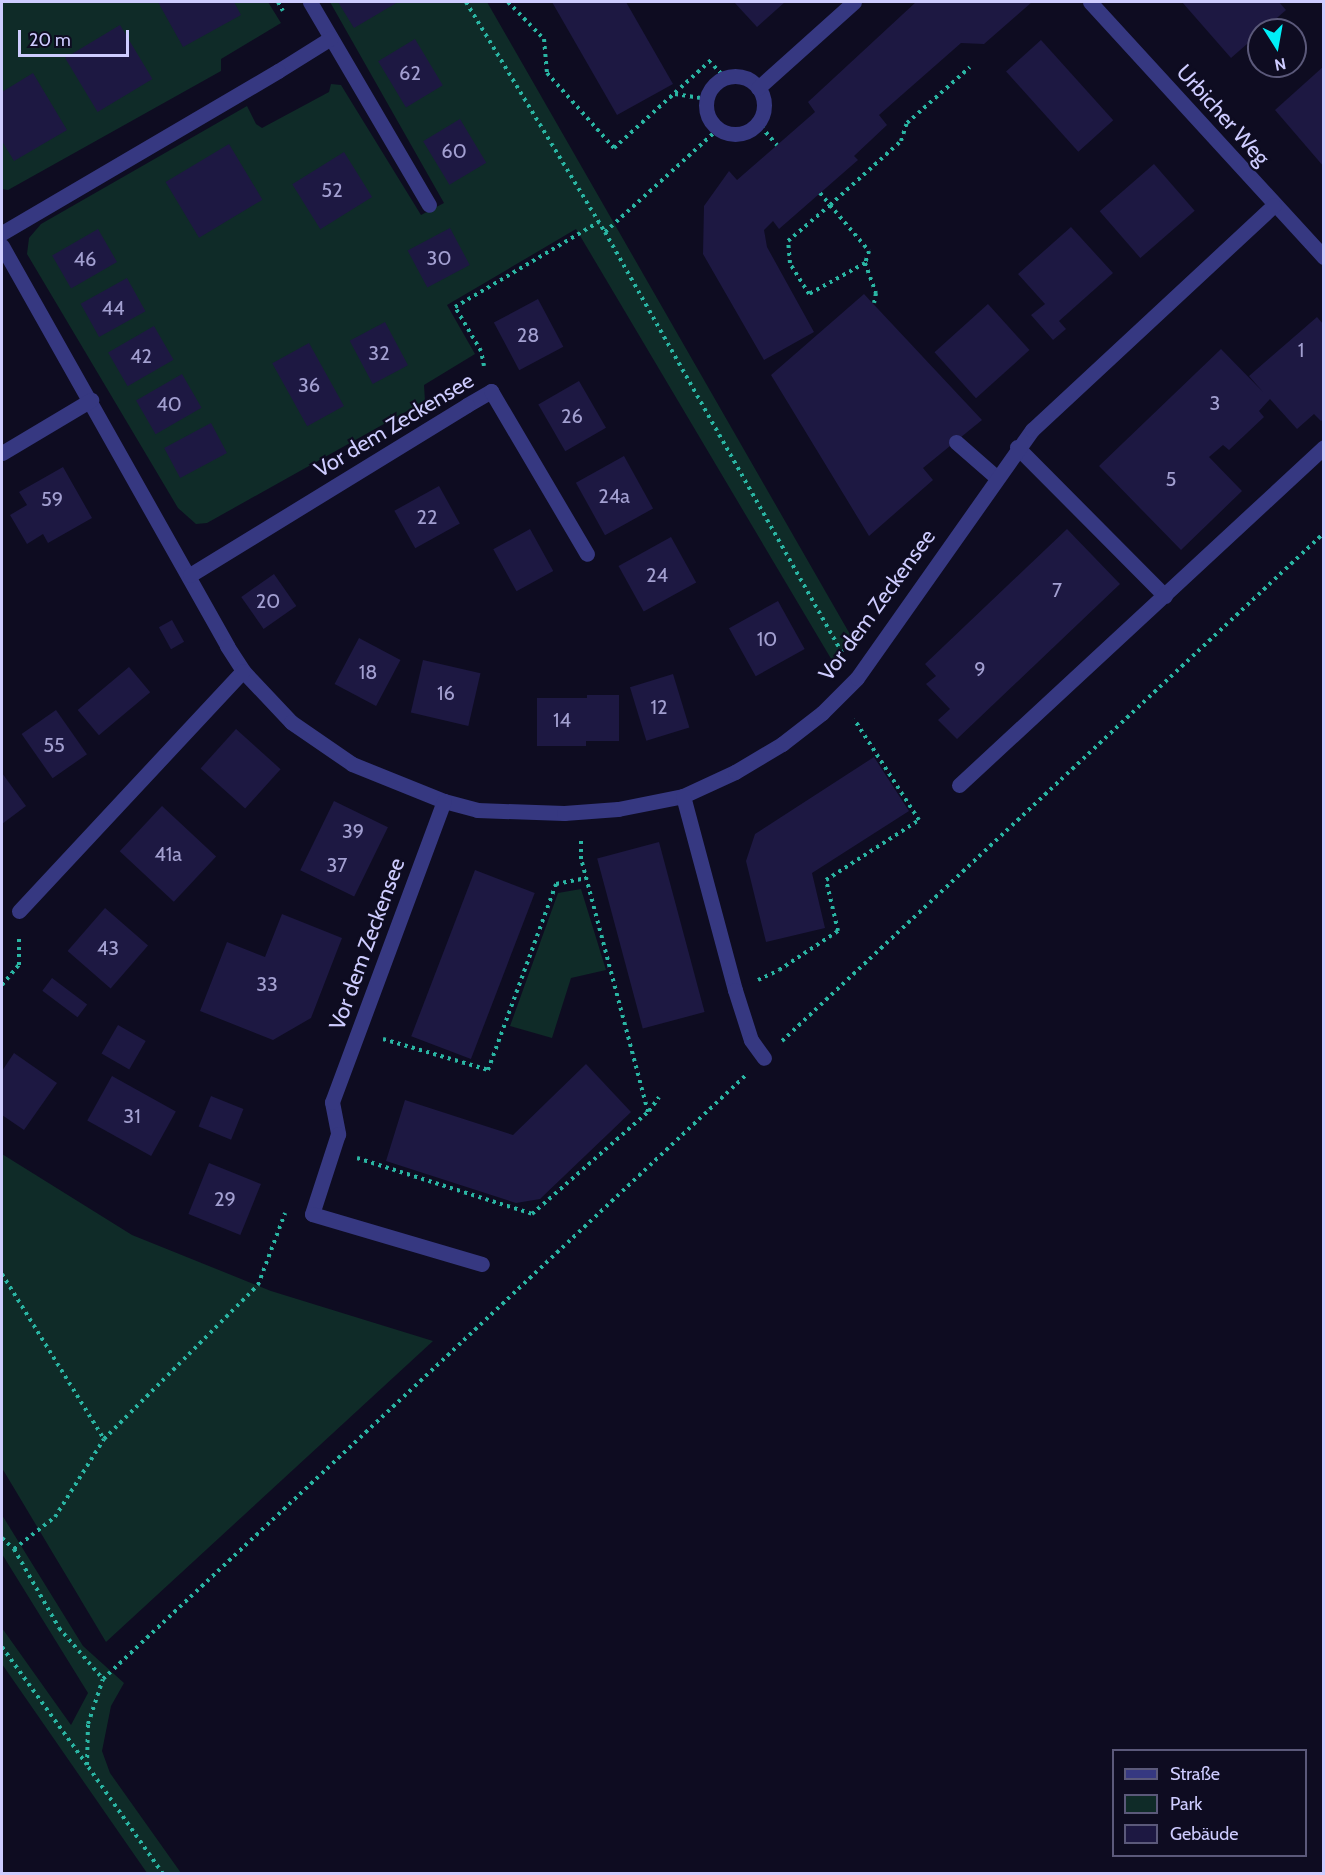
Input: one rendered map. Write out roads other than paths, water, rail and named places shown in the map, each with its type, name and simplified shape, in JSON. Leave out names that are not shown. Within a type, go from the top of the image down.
[{"type":"street","points":[[310,2],[429,206]]},
{"type":"street","points":[[758,88],[854,2]]},
{"type":"street","name":"Urbicher Weg","points":[[1090,2],[1323,257]]},
{"type":"street","points":[[2,232],[331,38]]},
{"type":"street","points":[[729,75],[748,76],[758,88],[765,98],[763,116],[741,135],[721,133],[704,112],[706,99],[729,75]]},
{"type":"street","name":"Vor dem Zeckensee","points":[[2,246],[243,671],[291,722],[323,747],[352,764],[444,801],[477,810],[580,812],[682,796],[735,772],[782,744],[839,696],[857,678],[1017,447],[1084,379],[1274,205]]},
{"type":"street","name":"Vor dem Zeckensee","points":[[190,575],[491,391],[587,554]]},
{"type":"street","points":[[2,453],[91,400]]},
{"type":"street","points":[[956,442],[996,477]]},
{"type":"street","points":[[1017,447],[1165,596]]},
{"type":"street","points":[[959,785],[1323,447]]},
{"type":"street","points":[[20,911],[243,671]]},
{"type":"street","points":[[682,796],[735,990],[752,1040],[764,1058]]},
{"type":"street","name":"Vor dem Zeckensee","points":[[444,801],[332,1102],[338,1134],[312,1214],[482,1264]]}]
